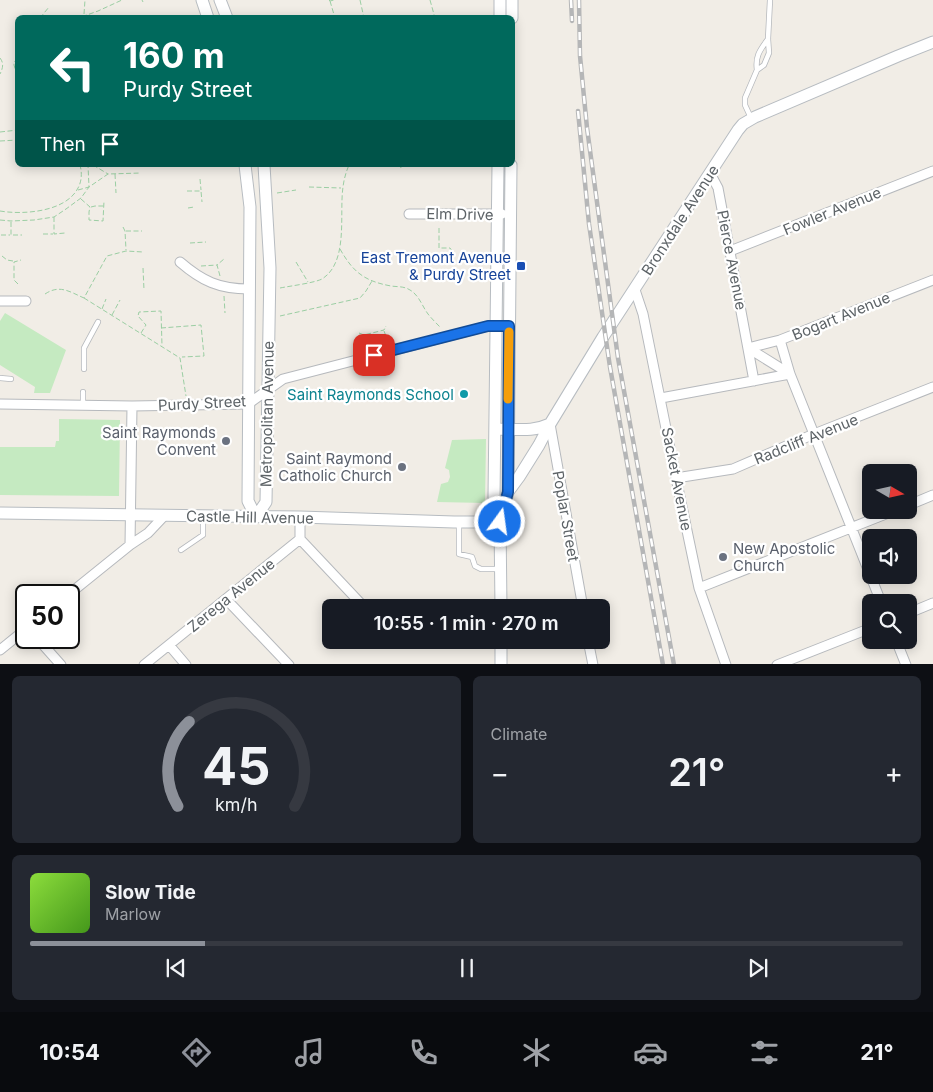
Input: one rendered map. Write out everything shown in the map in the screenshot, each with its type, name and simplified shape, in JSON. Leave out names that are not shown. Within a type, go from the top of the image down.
[{"type":"street","points":[[202,0],[207,15]]},
{"type":"street","points":[[220,0],[226,15]]},
{"type":"street","points":[[500,0],[500,15]]},
{"type":"street","points":[[512,0],[512,15]]},
{"type":"street","name":"Bronxdale Avenue","points":[[508,492],[534,453],[603,337],[743,124],[889,59],[933,42]]},
{"type":"street","name":"Metropolitan Avenue","points":[[245,167],[250,204],[248,501],[256,517],[266,502],[270,268],[264,167]]},
{"type":"street","points":[[498,167],[494,497],[500,522],[501,599]]},
{"type":"street","points":[[500,522],[508,492],[510,167]]},
{"type":"street","name":"Fowler Avenue","points":[[730,251],[933,171]]},
{"type":"street","name":"Pierce Avenue","points":[[710,173],[718,188],[754,381]]},
{"type":"street","points":[[250,204],[267,203]]},
{"type":"street","name":"Elm Drive","points":[[409,214],[510,214]]},
{"type":"street","points":[[180,262],[202,279],[220,286],[249,289]]},
{"type":"street","name":"Bogart Avenue","points":[[748,348],[780,340],[933,280]]},
{"type":"street","name":"Sacket Avenue","points":[[634,290],[643,314],[699,588],[726,664]]},
{"type":"street","points":[[0,301],[26,301]]},
{"type":"street","name":"Purdy Street","points":[[0,404],[132,406],[248,404],[283,378],[488,326],[509,326]]},
{"type":"street","points":[[780,340],[790,374],[878,594]]},
{"type":"street","points":[[748,348],[790,374]]},
{"type":"street","points":[[660,398],[790,374]]},
{"type":"street","name":"Radcliff Avenue","points":[[676,478],[733,469],[814,434],[933,388]]},
{"type":"street","points":[[130,545],[132,406]]},
{"type":"street","points":[[495,428],[533,430],[550,424]]},
{"type":"street","name":"Poplar Street","points":[[550,424],[581,599]]},
{"type":"street","points":[[918,501],[933,495]]},
{"type":"street","name":"Castle Hill Avenue","points":[[0,513],[500,522]]},
{"type":"street","points":[[80,585],[148,532],[165,515]]},
{"type":"street","points":[[300,518],[300,539],[357,599]]},
{"type":"street","points":[[699,588],[874,519]]},
{"type":"street","name":"Zerega Avenue","points":[[144,664],[300,539]]},
{"type":"street","points":[[226,599],[289,664]]},
{"type":"street","points":[[917,610],[933,603]]},
{"type":"street","points":[[777,664],[862,631]]},
{"type":"street","points":[[0,650],[15,638]]},
{"type":"street","points":[[169,645],[186,664]]},
{"type":"street","points":[[47,649],[61,664]]},
{"type":"street","points":[[501,649],[501,664]]},
{"type":"street","points":[[590,649],[593,664]]},
{"type":"street","points":[[900,649],[906,664]]},
{"type":"lane","points":[[757,70],[764,65],[769,53],[770,0]]},
{"type":"lane","points":[[752,119],[744,102],[757,70],[756,61],[760,50],[768,39]]},
{"type":"lane","points":[[84,369],[84,348],[98,322]]},
{"type":"lane","points":[[0,378],[12,379]]},
{"type":"lane","points":[[83,406],[84,392]]},
{"type":"lane","points":[[181,550],[203,535],[203,516]]},
{"type":"lane","points":[[459,522],[459,554],[472,557],[474,566],[500,569]]},
{"type":"path","points":[[83,15],[85,0]]},
{"type":"path","points":[[88,15],[122,0]]},
{"type":"path","points":[[334,0],[329,1],[334,15]]},
{"type":"path","points":[[360,0],[363,15]]},
{"type":"path","points":[[430,0],[434,15]]},
{"type":"path","points":[[42,15],[49,7]]},
{"type":"path","points":[[0,58],[2,62],[0,74]]},
{"type":"path","points":[[0,132],[15,130]]},
{"type":"path","points":[[0,141],[15,140]]},
{"type":"path","points":[[0,211],[43,210],[64,202],[77,190],[82,175],[80,167]]},
{"type":"path","points":[[88,167],[89,187]]},
{"type":"path","points":[[96,167],[108,174],[141,173]]},
{"type":"path","points":[[277,288],[321,280],[335,264],[340,249],[342,188],[348,167]]},
{"type":"path","points":[[0,220],[34,220],[54,217],[66,210],[81,198],[89,187],[108,174]]},
{"type":"path","points":[[116,174],[116,193]]},
{"type":"path","points":[[200,179],[202,202]]},
{"type":"path","points":[[77,190],[89,187]]},
{"type":"path","points":[[310,187],[342,188]]},
{"type":"path","points":[[279,192],[296,190]]},
{"type":"path","points":[[187,191],[201,191]]},
{"type":"path","points":[[81,198],[90,207]]},
{"type":"path","points":[[90,207],[89,220],[103,221],[104,201]]},
{"type":"path","points":[[90,207],[104,206]]},
{"type":"path","points":[[188,208],[194,208]]},
{"type":"path","points":[[54,217],[54,234]]},
{"type":"path","points":[[11,221],[11,234]]},
{"type":"path","points":[[123,227],[126,251]]},
{"type":"path","points":[[439,228],[439,248],[450,248],[454,252]]},
{"type":"path","points":[[125,231],[142,231]]},
{"type":"path","points":[[43,234],[65,233]]},
{"type":"path","points":[[1,235],[22,235]]},
{"type":"path","points":[[190,244],[206,242]]},
{"type":"path","points":[[340,249],[352,268],[362,276],[372,281],[404,287],[414,292],[428,313],[442,329]]},
{"type":"path","points":[[84,298],[107,256],[126,251],[143,252]]},
{"type":"path","points":[[2,256],[14,262],[21,260]]},
{"type":"path","points":[[198,266],[217,265],[224,259]]},
{"type":"path","points":[[14,262],[14,280],[18,284]]},
{"type":"path","points":[[296,262],[308,282]]},
{"type":"path","points":[[217,265],[219,275],[224,280]]},
{"type":"path","points":[[143,268],[144,290]]},
{"type":"path","points":[[277,317],[360,298],[372,281]]},
{"type":"path","points":[[45,294],[52,290],[65,289],[84,298],[180,358],[204,356],[201,324],[161,328]]},
{"type":"path","points":[[224,293],[225,313]]},
{"type":"path","points":[[102,310],[106,299]]},
{"type":"path","points":[[112,316],[120,300]]},
{"type":"path","points":[[141,334],[146,325],[138,316],[139,312],[160,311],[162,346]]},
{"type":"path","points":[[386,326],[384,330],[388,342]]},
{"type":"path","points":[[358,333],[364,335],[384,330]]},
{"type":"path","points":[[364,335],[367,348]]},
{"type":"path","points":[[180,358],[186,397]]},
{"type":"green space","points":[[5,313],[66,350],[50,393],[34,393],[35,387],[0,365],[0,321]]},
{"type":"green space","points":[[59,419],[120,420],[119,496],[0,495],[0,447],[55,447],[56,441],[59,441]]},
{"type":"green space","points":[[486,439],[485,503],[437,502],[441,484],[448,482],[450,477],[449,470],[445,468],[452,440]]},
{"type":"railway","points":[[571,0],[572,21]]},
{"type":"railway","points":[[579,0],[580,56],[587,128],[618,358],[674,664]]},
{"type":"railway","points":[[578,111],[589,224],[610,367],[663,664]]},
{"type":"slow traffic","points":[[508,399],[509,332]]},
{"type":"place","name":"East Tremont Avenue & Purdy Street","points":[[521,266]]},
{"type":"place","name":"Saint Raymonds School","points":[[464,394]]},
{"type":"place","name":"Saint Raymonds Convent","points":[[226,441]]},
{"type":"place","name":"Saint Raymond Catholic Church","points":[[402,467]]},
{"type":"place","name":"New Apostolic Church","points":[[723,557]]},
{"type":"route","points":[[374,355],[488,326],[509,326],[508,492],[500,522]]}]
